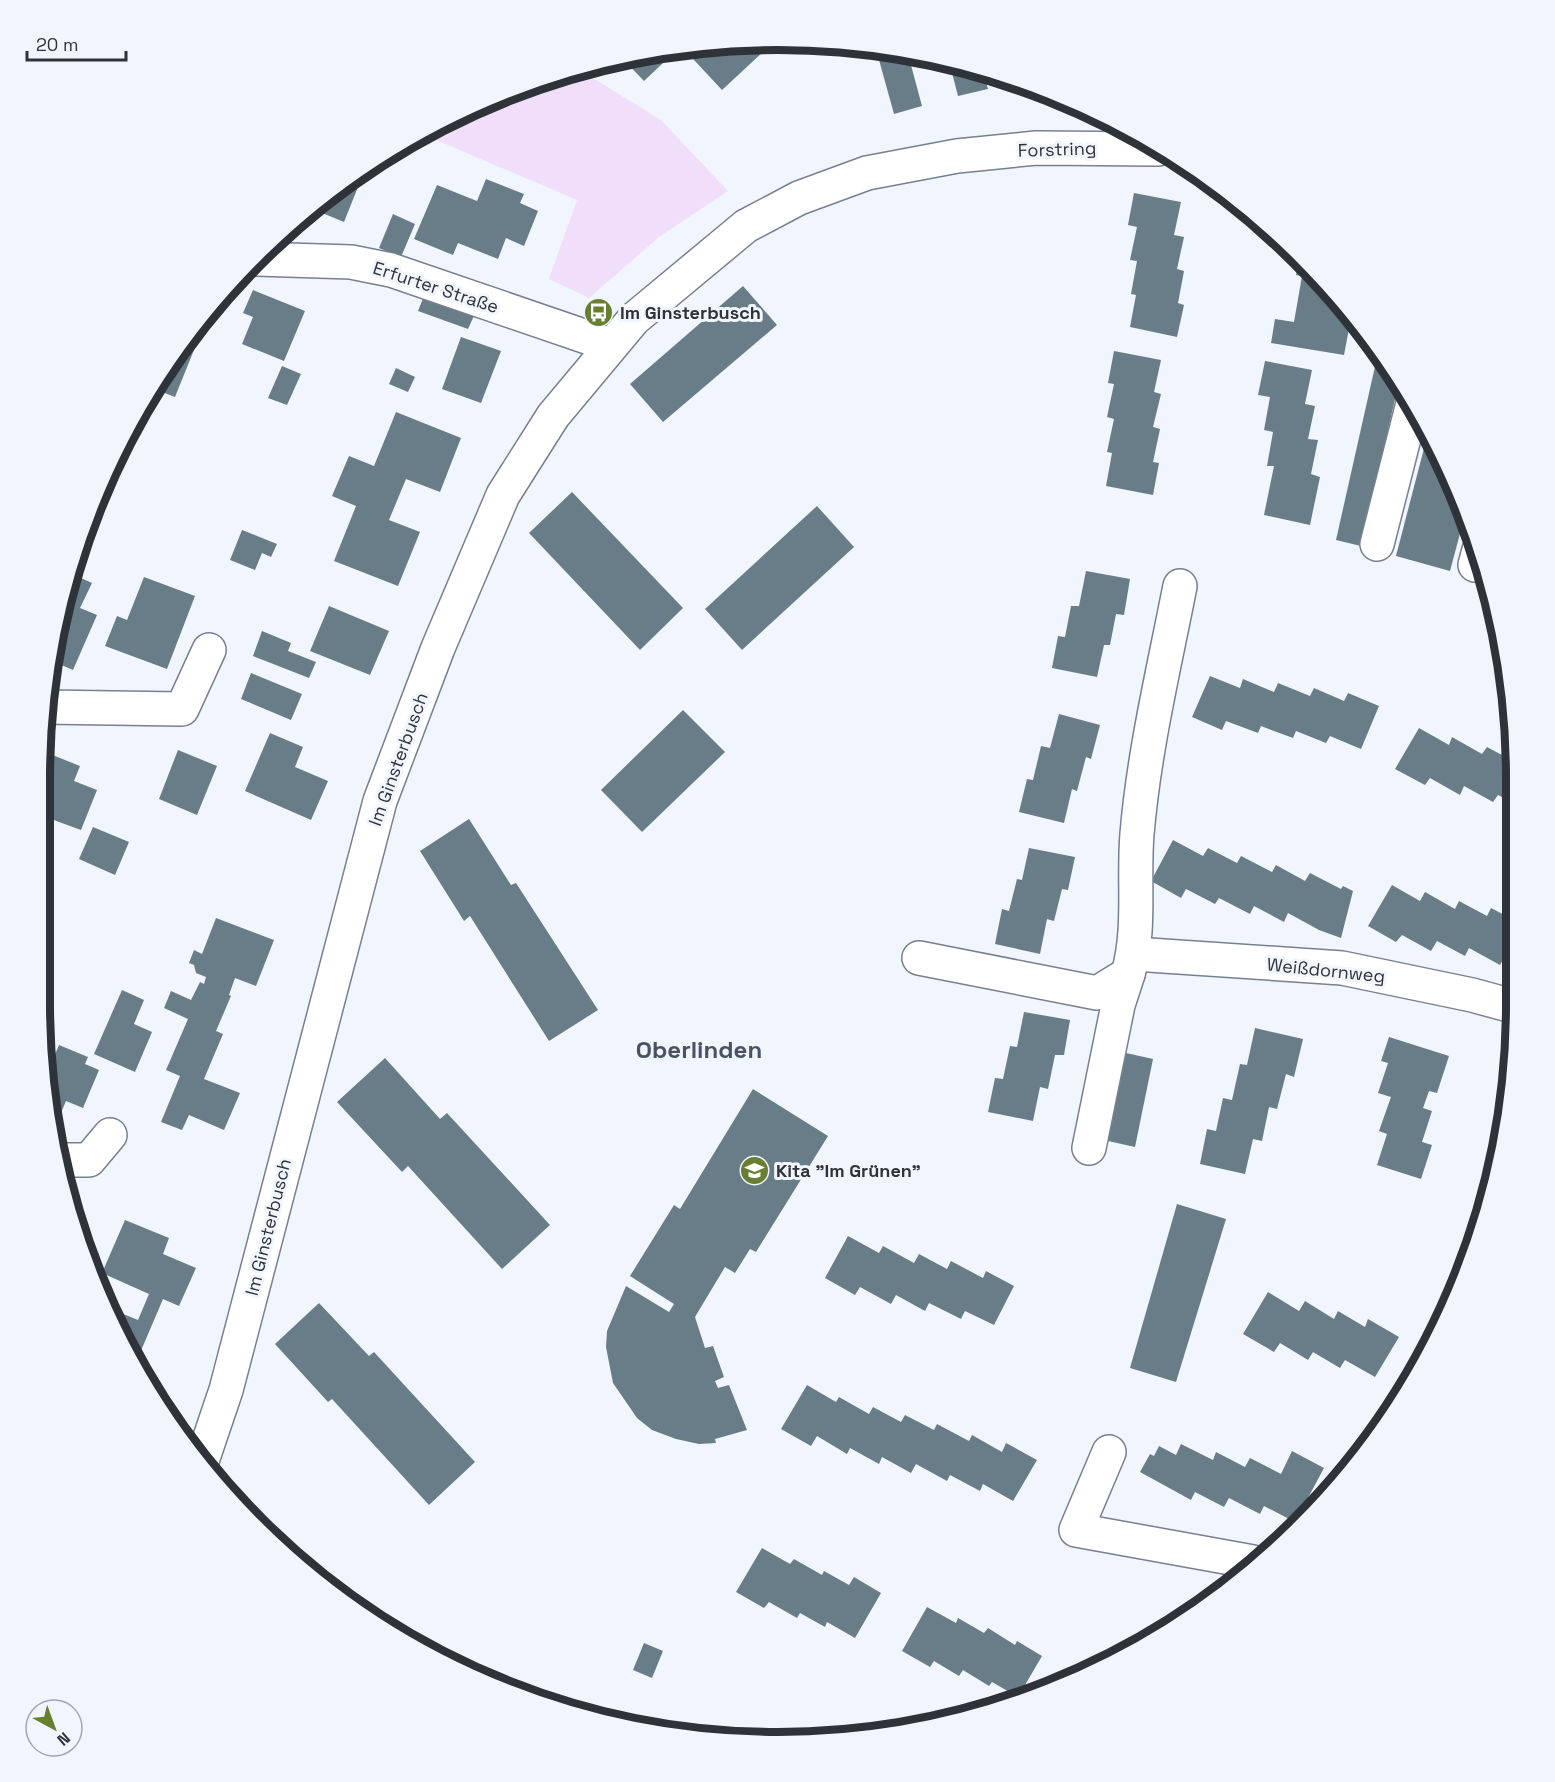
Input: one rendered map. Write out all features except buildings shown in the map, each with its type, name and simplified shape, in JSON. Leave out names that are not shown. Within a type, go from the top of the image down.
[{"type":"street","name":"Forstring","points":[[957,156],[1036,148],[1145,149]]},
{"type":"street","name":"Im Ginsterbusch","points":[[205,1454],[226,1390],[380,801],[438,648],[503,495],[553,416],[610,345],[634,319],[746,226],[799,198],[867,173],[957,156]]},
{"type":"street","name":"Erfurter Straße","points":[[267,259],[341,261],[391,270],[610,345]]},
{"type":"street","points":[[1377,543],[1409,417]]},
{"type":"street","points":[[1089,1148],[1118,1005],[1131,964],[1137,834],[1152,731],[1180,586]]},
{"type":"street","points":[[53,707],[182,709],[209,650]]},
{"type":"street","points":[[919,958],[1097,993],[1131,964]]},
{"type":"street","name":"Weißdornweg","points":[[1131,964],[1342,968],[1472,994],[1506,1003]]},
{"type":"street","points":[[66,1160],[89,1160],[110,1135]]},
{"type":"street","points":[[1109,1452],[1076,1530],[1247,1561]]},
{"type":"shaded area","points":[[587,75],[661,120],[728,191],[659,237],[589,298],[549,279],[577,200],[431,138],[499,105]]},
{"type":"place","name":"Im Ginsterbusch","points":[[599,312]]},
{"type":"place","name":"Kita \"Im Grünen\"","points":[[755,1170]]},
{"type":"district","name":"Oberlinden","points":[[699,1049]]}]
